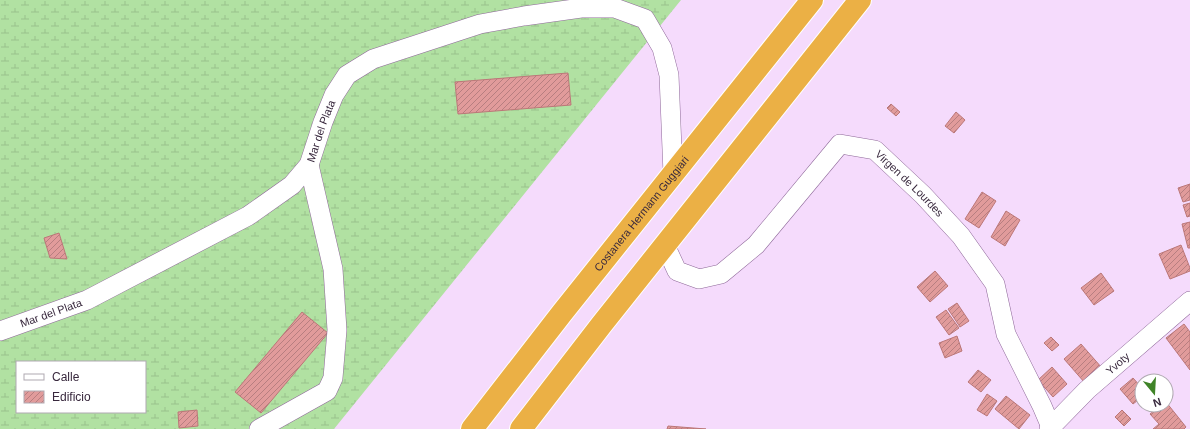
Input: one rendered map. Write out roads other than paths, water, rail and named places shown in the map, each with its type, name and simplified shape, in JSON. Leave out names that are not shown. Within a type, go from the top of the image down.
[{"type":"highway","name":"Costanera Hermann Guggiari","points":[[472,429],[812,0]]},
{"type":"highway","points":[[520,429],[860,0]]},
{"type":"street","points":[[615,4],[645,19],[662,48],[669,75],[673,174]]},
{"type":"street","name":"Mar del Plata","points":[[0,331],[87,300],[248,216],[292,185],[309,165],[323,122],[334,95],[347,75],[373,59],[480,24],[524,16],[615,4]]},
{"type":"street","name":"Virgen de Lourdes","points":[[665,245],[677,270],[699,279],[721,274],[756,245],[840,144],[875,150],[923,195],[961,236],[995,284],[1006,334],[1042,406],[1050,428]]},
{"type":"street","points":[[259,429],[327,391],[333,378],[337,330],[333,269],[309,165]]},
{"type":"street","name":"Yvoty","points":[[1050,428],[1087,390],[1190,301]]}]
